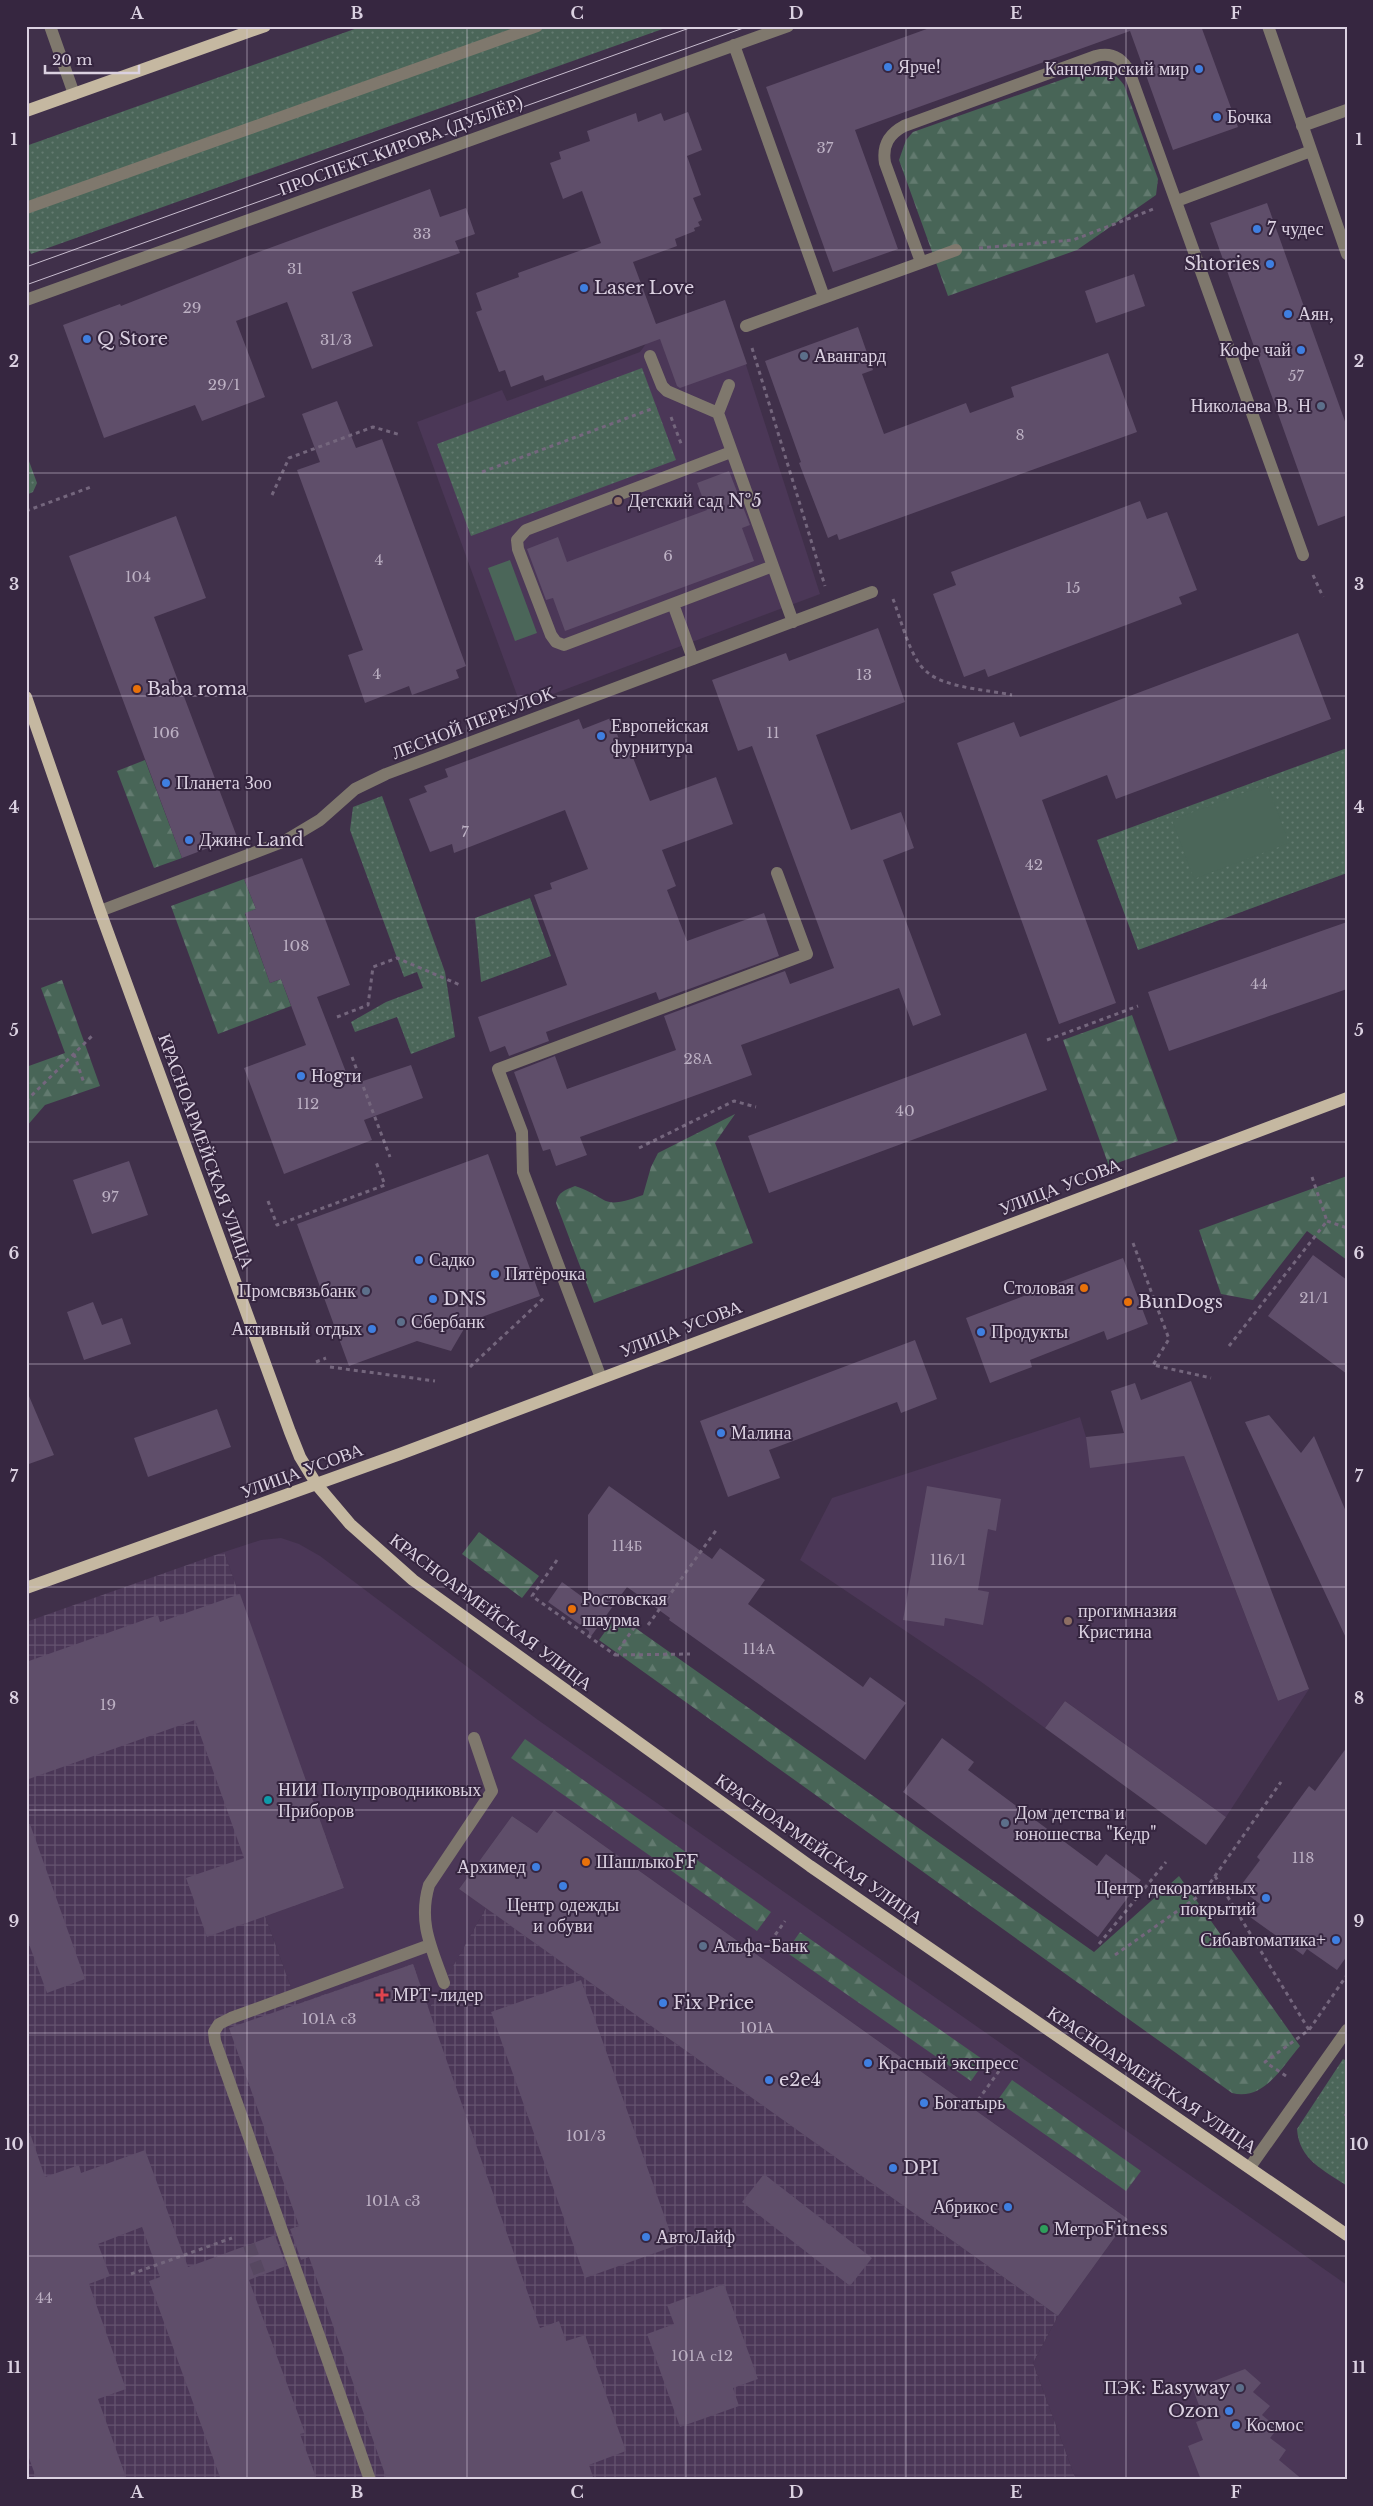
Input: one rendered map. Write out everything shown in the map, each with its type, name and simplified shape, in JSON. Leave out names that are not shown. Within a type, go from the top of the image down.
[{"type":"main road","points":[[26,111],[265,26]]},
{"type":"main road","name":"КРАСНОАРМЕЙСКАЯ УЛИЦА","points":[[26,697],[100,911],[290,1432],[300,1457],[317,1485],[350,1524],[386,1558],[452,1609],[818,1872],[1347,2235]]},
{"type":"main road","name":"УЛИЦА УСОВА","points":[[26,1588],[317,1485],[1347,1098]]},
{"type":"street","points":[[50,26],[74,94]]},
{"type":"street","points":[[26,208],[537,26]]},
{"type":"street","name":"ПРОСПЕКТ КИРОВА (ДУБЛЁР)","points":[[26,300],[788,26]]},
{"type":"street","points":[[1268,26],[1347,254]]},
{"type":"street","points":[[734,45],[824,297]]},
{"type":"street","points":[[921,262],[885,162],[884,154],[889,136],[904,126],[1096,56],[1104,54],[1119,58],[1129,70],[1303,555]]},
{"type":"street","points":[[1302,126],[1347,110]]},
{"type":"street","points":[[1176,201],[1311,151]]},
{"type":"street","points":[[746,326],[956,250]]},
{"type":"street","points":[[650,356],[662,386],[667,391],[718,413]]},
{"type":"street","points":[[728,385],[718,413],[793,622]]},
{"type":"street","points":[[731,452],[526,530],[517,540],[518,549],[551,635],[560,644],[568,644],[773,566]]},
{"type":"street","name":"ЛЕСНОЙ ПЕРЕУЛОК","points":[[100,911],[285,841],[320,820],[355,789],[386,774],[872,592]]},
{"type":"street","points":[[673,604],[693,659]]},
{"type":"street","points":[[601,1378],[523,1172],[522,1132],[498,1069],[807,954],[776,874]]},
{"type":"street","points":[[444,1982],[424,1924],[424,1902],[429,1885],[492,1791],[474,1738]]},
{"type":"street","points":[[370,2480],[214,2032],[219,2024],[231,2018],[430,1946]]},
{"type":"street","points":[[1250,2168],[1347,2030]]},
{"type":"path","points":[[956,250],[1073,240],[1176,201]]},
{"type":"path","points":[[746,326],[832,608]]},
{"type":"path","points":[[482,472],[651,409],[661,408]]},
{"type":"path","points":[[669,413],[690,468]]},
{"type":"path","points":[[272,495],[289,458],[373,427],[400,435]]},
{"type":"path","points":[[26,511],[91,487]]},
{"type":"path","points":[[892,596],[916,659],[926,672],[942,681],[1012,695]]},
{"type":"path","points":[[337,1016],[368,1005],[373,966],[397,958],[460,984]]},
{"type":"path","points":[[1046,1040],[1138,1006]]},
{"type":"path","points":[[26,1101],[93,1035]]},
{"type":"path","points":[[74,1054],[84,1083]]},
{"type":"path","points":[[352,1057],[390,1157]]},
{"type":"path","points":[[638,1148],[734,1101],[756,1107]]},
{"type":"path","points":[[268,1201],[277,1225],[385,1185],[376,1162]]},
{"type":"path","points":[[1312,1177],[1328,1222]]},
{"type":"path","points":[[1328,1222],[1347,1228]]},
{"type":"path","points":[[1229,1346],[1328,1222]]},
{"type":"path","points":[[1133,1243],[1169,1339],[1153,1365],[1211,1378]]},
{"type":"path","points":[[470,1367],[564,1280]]},
{"type":"path","points":[[316,1362],[326,1358]]},
{"type":"path","points":[[330,1367],[435,1381]]},
{"type":"path","points":[[648,1625],[717,1529]]},
{"type":"path","points":[[557,1560],[532,1596],[615,1655],[690,1654]]},
{"type":"path","points":[[615,1655],[640,1619]]},
{"type":"path","points":[[1115,1956],[1203,1893],[1281,1782]]},
{"type":"path","points":[[1099,1944],[1166,1862]]},
{"type":"path","points":[[1215,1876],[1309,2030]]},
{"type":"path","points":[[766,1948],[785,1921]]},
{"type":"path","points":[[1289,2078],[1265,2062],[1309,2030],[1347,1975]]},
{"type":"path","points":[[978,2100],[999,2071]]},
{"type":"path","points":[[130,2274],[232,2238]]},
{"type":"shaded area","name":"Детский сад №5","points":[[725,300],[820,594],[521,706],[417,422],[502,390],[507,401],[640,352],[661,323]]},
{"type":"shaded area","name":"прогимназия Кристина","points":[[1080,1417],[1086,1437],[1184,1456],[1278,1701],[1309,1689],[1226,1817],[1065,1701],[1045,1728],[980,1681],[800,1560],[832,1498]]},
{"type":"shaded area","points":[[281,1538],[299,1544],[320,1556],[538,1720],[1347,2285],[1347,2480],[1076,2480],[1033,2363],[1058,2316],[1128,2219],[554,1810],[537,1833],[512,1816],[459,1889],[486,1908],[429,2010],[297,2004],[265,1916],[344,1888],[224,1552],[261,1540]]},
{"type":"shaded area","points":[[224,1552],[344,1888],[265,1916],[297,2004],[413,1964],[429,2009],[486,1908],[1058,2316],[1033,2363],[1076,2480],[26,2480],[26,1622]]},
{"type":"green space","points":[[363,26],[671,26],[31,254],[26,242],[26,146]]},
{"type":"green space","points":[[1095,68],[1112,73],[1124,85],[1158,179],[1156,195],[1077,250],[948,296],[899,160],[906,140],[913,132]]},
{"type":"green space","points":[[642,368],[676,460],[471,536],[437,444]]},
{"type":"green space","points":[[26,453],[37,483],[33,492],[26,495]]},
{"type":"green space","points":[[510,560],[537,633],[515,641],[488,568]]},
{"type":"green space","points":[[1347,748],[1347,873],[1138,950],[1097,840]]},
{"type":"green space","points":[[145,760],[182,858],[154,868],[117,771]]},
{"type":"green space","points":[[1267,784],[1289,843],[1194,879],[1172,820]]},
{"type":"green space","points":[[382,796],[445,972],[455,1037],[411,1054],[397,1017],[355,1032],[351,1022],[386,1002],[423,988],[417,972],[404,977],[350,830],[353,807]]},
{"type":"green space","points":[[244,879],[256,909],[245,914],[270,983],[281,979],[291,1006],[218,1034],[171,906]]},
{"type":"green space","points":[[530,898],[551,956],[481,982],[475,918]]},
{"type":"green space","points":[[62,980],[100,1086],[45,1105],[26,1127],[26,1067],[65,1053],[41,988]]},
{"type":"green space","points":[[1132,1015],[1178,1141],[1109,1166],[1063,1040]]},
{"type":"green space","points":[[735,1114],[715,1143],[753,1243],[594,1303],[556,1203],[558,1196],[565,1190],[575,1186],[612,1202],[629,1200],[643,1195],[651,1167],[658,1153]]},
{"type":"green space","points":[[1347,1176],[1347,1260],[1307,1231],[1253,1300],[1221,1294],[1199,1230]]},
{"type":"green space","points":[[479,1532],[539,1576],[522,1598],[462,1554]]},
{"type":"green space","points":[[617,1615],[1094,1952],[1179,1876],[1300,2046],[1279,2072],[1263,2087],[1254,2092],[1232,2093],[599,1640]]},
{"type":"green space","points":[[525,1739],[771,1912],[757,1931],[511,1758]]},
{"type":"green space","points":[[800,1932],[985,2061],[971,2081],[786,1952]]},
{"type":"green space","points":[[1343,2059],[1347,2061],[1347,2186],[1314,2163],[1302,2149],[1297,2129]]},
{"type":"green space","points":[[1012,2080],[1141,2171],[1126,2191],[997,2101]]},
{"type":"building","points":[[935,26],[1201,26],[1238,127],[1173,150],[1130,31],[855,130],[898,249],[833,272],[766,87]]},
{"type":"building","points":[[688,112],[702,150],[687,156],[701,195],[693,198],[702,220],[698,222],[700,226],[694,228],[695,231],[675,239],[677,246],[633,262],[656,324],[725,300],[747,364],[680,388],[677,386],[660,339],[545,381],[543,375],[511,387],[505,370],[499,372],[476,312],[482,310],[476,293],[519,277],[518,273],[601,243],[582,191],[563,199],[550,163],[561,159],[559,152],[590,141],[587,131],[636,113],[638,122],[661,113],[664,121]]},
{"type":"building","points":[[430,189],[440,217],[466,208],[475,234],[455,241],[460,253],[352,292],[373,346],[312,369],[287,302],[236,321],[265,397],[202,421],[195,405],[104,438],[63,325],[120,304],[121,306],[248,256]]},
{"type":"building","points":[[1267,203],[1347,427],[1347,515],[1318,526],[1210,223]]},
{"type":"building","points":[[1134,274],[1145,306],[1096,323],[1085,291]]},
{"type":"building","points":[[858,327],[873,370],[862,374],[884,434],[966,403],[970,413],[1014,397],[1011,387],[1108,353],[1137,432],[839,540],[837,534],[828,538],[799,463],[801,462],[765,361]]},
{"type":"building","points":[[337,401],[356,448],[382,439],[466,666],[456,670],[459,678],[412,695],[409,686],[365,703],[348,655],[363,650],[297,470],[320,462],[302,414]]},
{"type":"building","points":[[729,471],[750,525],[742,528],[754,561],[565,631],[553,598],[546,600],[527,549],[558,537],[567,562],[707,510],[697,483]]},
{"type":"building","points":[[1140,501],[1147,519],[1167,512],[1197,590],[1179,597],[1182,604],[988,677],[985,669],[964,677],[933,594],[956,585],[951,572]]},
{"type":"building","points":[[176,516],[206,598],[154,617],[237,837],[182,858],[69,556]]},
{"type":"building","points":[[878,628],[905,702],[816,735],[851,830],[901,812],[914,848],[883,860],[941,1015],[913,1026],[899,988],[741,1045],[752,1075],[580,1137],[587,1155],[556,1166],[550,1149],[543,1151],[514,1072],[555,1056],[567,1089],[676,1050],[664,1016],[785,971],[790,984],[834,968],[752,746],[738,751],[712,680],[786,653],[789,661]]},
{"type":"building","points":[[1298,633],[1331,719],[1116,799],[1107,775],[1042,800],[1116,1003],[1059,1024],[957,743],[1014,722],[1020,737]]},
{"type":"building","points":[[611,718],[622,747],[628,745],[650,801],[716,777],[733,824],[662,850],[676,886],[667,890],[687,941],[764,913],[779,956],[659,1000],[656,992],[546,1032],[549,1041],[509,1056],[505,1046],[490,1052],[478,1017],[567,985],[534,895],[552,889],[550,883],[588,869],[565,810],[454,853],[452,844],[430,852],[409,799],[427,792],[424,786],[448,777],[445,769],[579,719],[583,729]]},
{"type":"building","points":[[302,858],[350,985],[317,997],[351,1085],[411,1065],[423,1098],[364,1120],[372,1140],[284,1174],[244,1068],[306,1045],[281,979],[270,983],[245,913],[256,909],[244,879]]},
{"type":"building","points":[[1347,922],[1347,989],[1169,1051],[1148,992]]},
{"type":"building","points":[[1026,1033],[1047,1090],[769,1193],[748,1136]]},
{"type":"building","name":"Садко","points":[[488,1154],[540,1296],[468,1322],[451,1351],[417,1341],[349,1366],[297,1224]]},
{"type":"building","points":[[129,1161],[148,1215],[92,1234],[73,1180]]},
{"type":"building","points":[[1313,1255],[1347,1280],[1347,1374],[1268,1316]]},
{"type":"building","points":[[1123,1258],[1148,1324],[1107,1340],[1104,1331],[1030,1360],[1032,1367],[990,1383],[966,1318]]},
{"type":"building","points":[[93,1302],[102,1325],[122,1318],[131,1344],[84,1360],[67,1312]]},
{"type":"building","points":[[915,1340],[937,1399],[901,1413],[897,1402],[769,1450],[780,1478],[728,1497],[700,1421]]},
{"type":"building","points":[[1191,1381],[1309,1689],[1278,1701],[1184,1456],[1090,1468],[1086,1437],[1124,1433],[1111,1391],[1135,1383],[1141,1400]]},
{"type":"building","points":[[26,1389],[54,1455],[26,1465]]},
{"type":"building","points":[[217,1409],[231,1447],[148,1477],[134,1438]]},
{"type":"building","points":[[1269,1415],[1301,1453],[1314,1436],[1347,1514],[1347,1640],[1245,1422]]},
{"type":"building","points":[[609,1486],[712,1559],[720,1548],[765,1580],[748,1604],[863,1687],[870,1677],[906,1703],[865,1760],[669,1620],[670,1618],[627,1587],[589,1639],[589,1631],[548,1602],[562,1582],[588,1601],[588,1515]]},
{"type":"building","points":[[927,1486],[1001,1499],[996,1531],[988,1529],[978,1590],[989,1592],[983,1625],[945,1618],[944,1626],[903,1620]]},
{"type":"building","points":[[240,1594],[344,1888],[207,1937],[186,1878],[244,1858],[195,1720],[26,1780],[26,1662],[158,1615],[160,1622]]},
{"type":"building","points":[[1065,1701],[1226,1817],[1206,1845],[1045,1728]]},
{"type":"building","points":[[942,1738],[974,1762],[968,1770],[1097,1866],[1106,1854],[1141,1880],[1098,1937],[903,1792]]},
{"type":"building","points":[[1347,1747],[1347,1956],[1337,1970],[1307,1949],[1303,1955],[1250,1917],[1260,1904],[1239,1888],[1260,1860],[1257,1857],[1309,1786],[1315,1791]]},
{"type":"building","points":[[554,1810],[1128,2219],[1058,2316],[459,1889],[512,1816],[537,1833]]},
{"type":"building","points":[[30,1824],[85,1979],[47,1993],[26,1936],[26,1825]]},
{"type":"building","points":[[413,1964],[540,2328],[559,2321],[566,2341],[585,2335],[626,2451],[589,2465],[594,2480],[387,2480],[309,2257],[301,2260],[290,2229],[299,2226],[229,2028]]},
{"type":"building","points":[[581,1980],[675,2246],[585,2278],[491,2012]]},
{"type":"building","points":[[30,2133],[45,2177],[79,2165],[81,2173],[145,2150],[188,2267],[275,2235],[286,2266],[249,2280],[305,2433],[300,2434],[317,2480],[221,2480],[149,2281],[160,2277],[142,2227],[98,2244],[110,2276],[89,2284],[126,2389],[98,2399],[127,2480],[37,2480],[26,2450],[26,2134]]},
{"type":"building","points":[[764,2174],[872,2258],[850,2286],[742,2202]]},
{"type":"building","points":[[724,2284],[758,2379],[733,2388],[739,2406],[680,2427],[647,2334],[674,2324],[667,2305]]},
{"type":"building","name":"Космос","points":[[1245,2369],[1261,2383],[1253,2392],[1270,2406],[1262,2415],[1278,2428],[1270,2438],[1286,2450],[1279,2460],[1303,2480],[1201,2480],[1188,2446],[1203,2440],[1196,2422],[1204,2419],[1193,2389]]},
{"type":"tunnel","points":[[249,2245],[260,2275]]},
{"type":"tram line","points":[[26,267],[695,26]]},
{"type":"tram line","points":[[26,285],[749,26]]},
{"type":"place","name":"Ярче!","points":[[888,67]]},
{"type":"place","name":"Канцелярский мир","points":[[1199,69]]},
{"type":"place","name":"Бочка","points":[[1217,117]]},
{"type":"place","name":"7 чудес","points":[[1257,229]]},
{"type":"place","name":"Shtories","points":[[1270,264]]},
{"type":"place","name":"Laser Love","points":[[584,288]]},
{"type":"place","name":"Аян,","points":[[1288,314]]},
{"type":"place","name":"Q Store","points":[[87,339]]},
{"type":"place","name":"Кофе чай","points":[[1301,350]]},
{"type":"place","name":"Авангард","points":[[804,356]]},
{"type":"place","name":"Николаева В. Н","points":[[1321,406]]},
{"type":"place","name":"Детский сад №5","points":[[618,501]]},
{"type":"place","name":"Baba roma","points":[[137,689]]},
{"type":"place","name":"Европейская фурнитура","points":[[601,736]]},
{"type":"place","name":"Планета Зоо","points":[[166,783]]},
{"type":"place","name":"Джинс Land","points":[[189,840]]},
{"type":"place","name":"Ноgти","points":[[301,1076]]},
{"type":"place","name":"Садко","points":[[419,1260]]},
{"type":"place","name":"Пятёрочка","points":[[495,1274]]},
{"type":"place","name":"Столовая","points":[[1084,1288]]},
{"type":"place","name":"Промсвязьбанк","points":[[366,1291]]},
{"type":"place","name":"DNS","points":[[433,1299]]},
{"type":"place","name":"BunDogs","points":[[1128,1302]]},
{"type":"place","name":"Сбербанк","points":[[401,1322]]},
{"type":"place","name":"Активный отдых","points":[[372,1329]]},
{"type":"place","name":"Продукты","points":[[981,1332]]},
{"type":"place","name":"Малина","points":[[721,1433]]},
{"type":"place","name":"Ростовская шаурма","points":[[572,1609]]},
{"type":"place","name":"прогимназия Кристина","points":[[1068,1621]]},
{"type":"place","name":"НИИ Полупроводниковых Приборов","points":[[268,1800]]},
{"type":"place","name":"Дом детства и юношества \"Кедр\"","points":[[1005,1823]]},
{"type":"place","name":"ШашлыкоFF","points":[[586,1862]]},
{"type":"place","name":"Архимед","points":[[536,1867]]},
{"type":"place","name":"Центр одежды и обуви","points":[[563,1886]]},
{"type":"place","name":"Центр декоративных покрытий","points":[[1266,1898]]},
{"type":"place","name":"Сибавтоматика+","points":[[1336,1940]]},
{"type":"place","name":"Альфа-Банк","points":[[703,1946]]},
{"type":"place","name":"МРТ-лидер","points":[[382,1995]]},
{"type":"place","name":"Fix Price","points":[[663,2003]]},
{"type":"place","name":"Красный экспресс","points":[[868,2063]]},
{"type":"place","name":"e2e4","points":[[769,2080]]},
{"type":"place","name":"Богатырь","points":[[924,2103]]},
{"type":"place","name":"DPI","points":[[893,2168]]},
{"type":"place","name":"Абрикос","points":[[1008,2207]]},
{"type":"place","name":"МетроFitness","points":[[1044,2229]]},
{"type":"place","name":"АвтоЛайф","points":[[646,2237]]},
{"type":"place","name":"ПЭК: Easyway","points":[[1240,2388]]},
{"type":"place","name":"Ozon","points":[[1229,2411]]},
{"type":"place","name":"Космос","points":[[1236,2425]]}]
